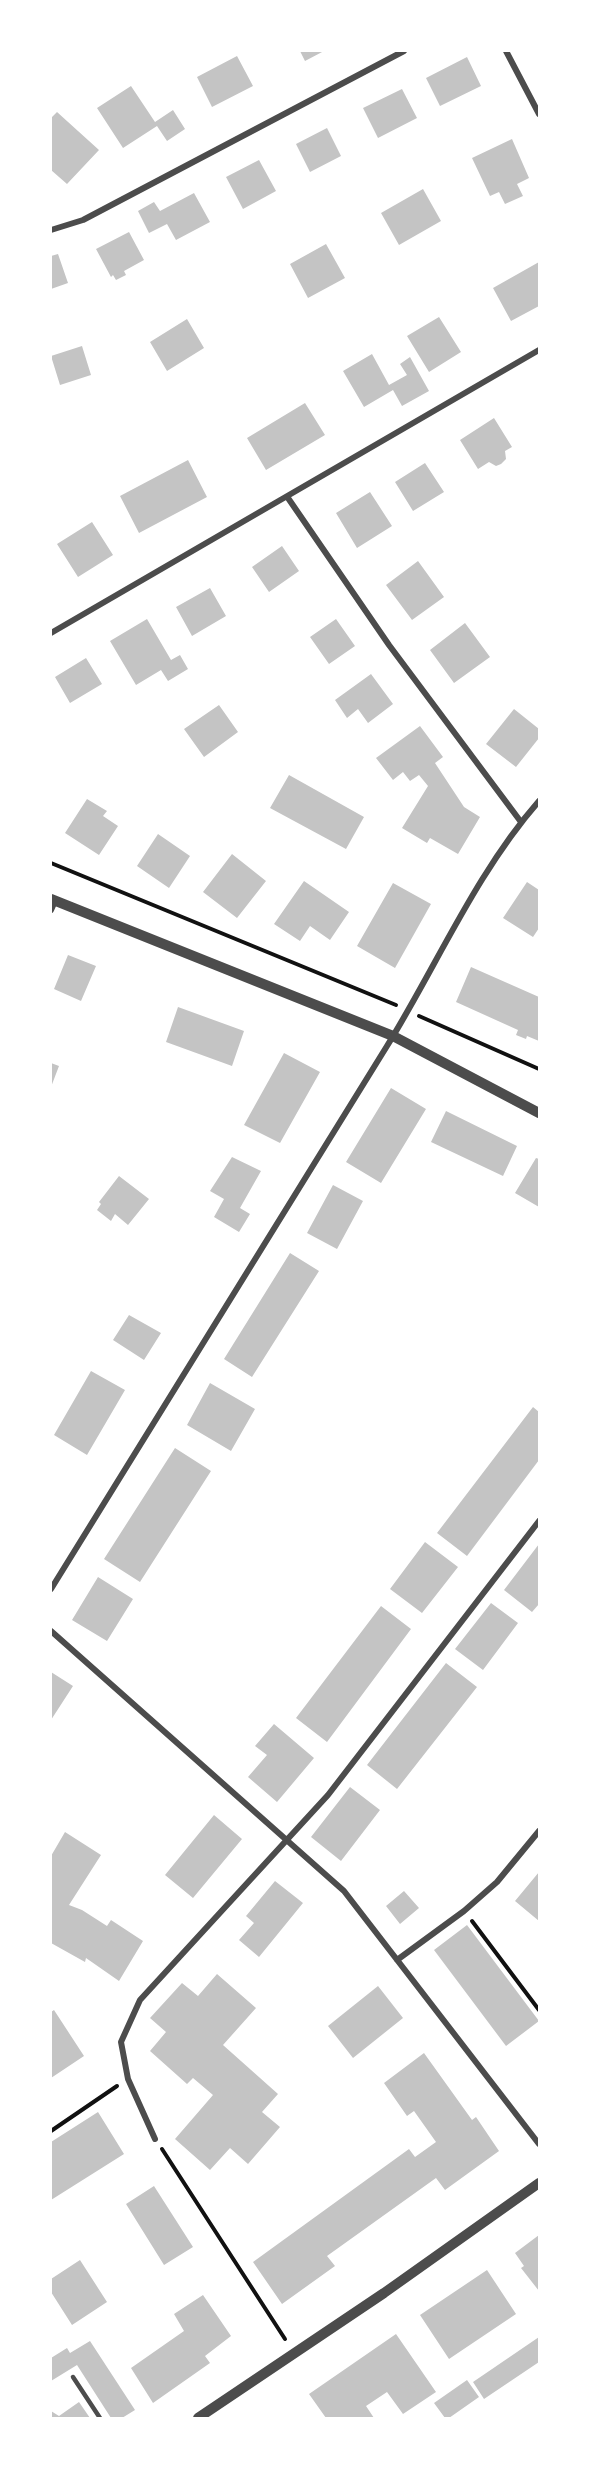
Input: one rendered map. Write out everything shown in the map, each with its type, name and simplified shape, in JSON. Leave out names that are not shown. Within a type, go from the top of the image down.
[{"type":"street","points":[[51,230],[83,220],[404,51]]},
{"type":"street","points":[[506,51],[539,114]]},
{"type":"street","points":[[51,633],[288,498],[539,350]]},
{"type":"street","points":[[288,498],[389,645],[521,822]]},
{"type":"street","points":[[51,1589],[393,1036],[477,892],[521,822],[539,801]]},
{"type":"street","points":[[52,903],[393,1036],[539,1113]]},
{"type":"street","points":[[155,2139],[128,2079],[121,2042],[140,2000],[328,1795],[539,1521]]},
{"type":"street","points":[[51,1631],[344,1891],[539,2144]]},
{"type":"street","points":[[397,1960],[464,1911],[497,1882],[539,1831]]},
{"type":"street","points":[[198,2418],[384,2294],[539,2183]]},
{"type":"lane","points":[[73,2377],[100,2418]]},
{"type":"path","points":[[51,862],[393,1004]]},
{"type":"path","points":[[418,1016],[539,1069]]},
{"type":"path","points":[[464,1911],[539,2010]]},
{"type":"path","points":[[51,2130],[128,2079]]},
{"type":"path","points":[[155,2139],[294,2353]]},
{"type":"building","points":[[300,51],[324,51],[305,61]]},
{"type":"building","points":[[237,56],[253,86],[212,107],[197,77]]},
{"type":"building","points":[[467,57],[481,86],[440,106],[426,78]]},
{"type":"building","points":[[131,86],[155,122],[173,110],[185,129],[167,141],[157,126],[123,148],[97,108]]},
{"type":"building","points":[[402,89],[417,118],[378,138],[363,108]]},
{"type":"building","points":[[57,112],[99,150],[67,184],[51,170],[51,118]]},
{"type":"building","points":[[327,128],[341,156],[310,172],[296,144]]},
{"type":"building","points":[[512,139],[529,178],[517,184],[523,196],[505,204],[499,192],[490,196],[472,158]]},
{"type":"building","points":[[259,160],[276,191],[243,209],[226,177]]},
{"type":"building","points":[[423,189],[441,221],[399,245],[381,213]]},
{"type":"building","points":[[194,193],[210,222],[176,240],[167,224],[149,233],[138,211],[154,202],[160,211]]},
{"type":"building","points":[[129,232],[144,260],[124,271],[126,275],[116,280],[113,275],[111,277],[96,249]]},
{"type":"building","points":[[326,244],[345,278],[308,298],[290,264]]},
{"type":"building","points":[[58,254],[68,283],[51,289],[51,256]]},
{"type":"building","points":[[539,262],[539,306],[511,321],[493,288]]},
{"type":"building","points":[[439,317],[461,352],[429,372],[407,336]]},
{"type":"building","points":[[187,319],[204,348],[167,371],[150,342]]},
{"type":"building","points":[[82,346],[91,375],[60,385],[51,356]]},
{"type":"building","points":[[372,354],[389,385],[407,375],[400,364],[410,357],[429,391],[402,406],[393,390],[364,407],[343,371]]},
{"type":"building","points":[[305,403],[325,435],[266,470],[247,438]]},
{"type":"building","points":[[494,418],[512,447],[505,451],[506,459],[501,464],[496,466],[489,462],[478,469],[460,440]]},
{"type":"building","points":[[188,460],[207,497],[139,533],[120,496]]},
{"type":"building","points":[[425,463],[444,492],[413,511],[395,482]]},
{"type":"building","points":[[370,492],[392,526],[357,548],[336,513]]},
{"type":"building","points":[[92,522],[113,555],[78,577],[57,544]]},
{"type":"building","points":[[282,546],[299,571],[269,592],[252,567]]},
{"type":"building","points":[[418,561],[444,597],[412,620],[386,585]]},
{"type":"building","points":[[210,588],[226,616],[192,636],[176,607]]},
{"type":"building","points":[[147,619],[171,660],[180,655],[188,669],[168,681],[161,670],[136,685],[110,641]]},
{"type":"building","points":[[336,619],[355,646],[329,664],[310,637]]},
{"type":"building","points":[[465,623],[490,657],[454,683],[430,650]]},
{"type":"building","points":[[86,658],[102,684],[70,703],[55,677]]},
{"type":"building","points":[[371,674],[393,704],[368,723],[358,709],[347,718],[335,700]]},
{"type":"building","points":[[219,705],[238,732],[204,757],[184,729]]},
{"type":"building","points":[[514,709],[539,729],[539,738],[516,767],[486,744]]},
{"type":"building","points":[[420,726],[443,757],[435,763],[464,807],[480,817],[458,854],[430,838],[427,843],[402,828],[428,786],[419,775],[410,781],[403,772],[393,780],[376,758]]},
{"type":"building","points":[[289,775],[364,817],[346,849],[270,808]]},
{"type":"building","points":[[87,799],[107,811],[103,816],[118,826],[99,855],[65,833]]},
{"type":"building","points":[[158,834],[190,856],[169,888],[137,866]]},
{"type":"building","points":[[232,854],[266,881],[237,918],[203,892]]},
{"type":"building","points":[[304,881],[349,912],[330,940],[310,926],[300,941],[274,924]]},
{"type":"building","points":[[527,882],[539,890],[539,928],[533,937],[503,918]]},
{"type":"building","points":[[393,883],[431,904],[395,968],[357,946]]},
{"type":"building","points":[[68,955],[96,966],[81,1001],[54,989]]},
{"type":"building","points":[[471,967],[539,997],[539,1041],[527,1036],[526,1039],[516,1035],[518,1030],[456,1002]]},
{"type":"building","points":[[178,1007],[244,1031],[232,1066],[166,1042]]},
{"type":"building","points":[[284,1053],[320,1072],[280,1143],[244,1125]]},
{"type":"building","points":[[51,1063],[59,1066],[51,1087]]},
{"type":"building","points":[[391,1088],[426,1109],[381,1183],[346,1162]]},
{"type":"building","points":[[446,1111],[517,1146],[503,1176],[431,1142]]},
{"type":"building","points":[[232,1157],[261,1171],[240,1208],[250,1214],[239,1232],[214,1217],[224,1199],[210,1191]]},
{"type":"building","points":[[536,1158],[539,1159],[539,1207],[515,1193]]},
{"type":"building","points":[[119,1176],[149,1199],[128,1225],[115,1214],[111,1221],[97,1210],[101,1204],[99,1202]]},
{"type":"building","points":[[333,1185],[363,1201],[337,1249],[307,1233]]},
{"type":"building","points":[[290,1253],[319,1271],[252,1377],[224,1359]]},
{"type":"building","points":[[129,1315],[161,1333],[144,1360],[113,1340]]},
{"type":"building","points":[[91,1371],[125,1390],[87,1455],[54,1435]]},
{"type":"building","points":[[210,1383],[255,1409],[231,1451],[187,1425]]},
{"type":"building","points":[[533,1407],[539,1412],[539,1460],[467,1556],[437,1533]]},
{"type":"building","points":[[175,1448],[211,1471],[140,1582],[104,1559]]},
{"type":"building","points":[[425,1542],[458,1567],[422,1613],[390,1589]]},
{"type":"building","points":[[539,1544],[539,1604],[532,1612],[504,1590]]},
{"type":"building","points":[[98,1577],[133,1599],[107,1641],[72,1620]]},
{"type":"building","points":[[491,1603],[518,1623],[483,1670],[455,1649]]},
{"type":"building","points":[[381,1606],[411,1629],[327,1742],[296,1718]]},
{"type":"building","points":[[446,1663],[477,1687],[397,1789],[367,1765]]},
{"type":"building","points":[[51,1672],[73,1686],[51,1720]]},
{"type":"building","points":[[274,1724],[314,1758],[277,1802],[248,1777],[267,1755],[255,1746]]},
{"type":"building","points":[[350,1787],[380,1810],[341,1861],[311,1837]]},
{"type":"building","points":[[214,1815],[242,1839],[193,1898],[165,1875]]},
{"type":"building","points":[[65,1832],[101,1855],[69,1905],[82,1910],[107,1926],[111,1920],[143,1941],[119,1981],[86,1958],[85,1962],[51,1943],[51,1856]]},
{"type":"building","points":[[539,1872],[539,1921],[515,1901]]},
{"type":"building","points":[[275,1881],[303,1903],[259,1957],[239,1940],[254,1923],[246,1916]]},
{"type":"building","points":[[404,1891],[419,1908],[400,1924],[386,1906]]},
{"type":"building","points":[[467,1925],[539,2021],[506,2046],[434,1950]]},
{"type":"building","points":[[217,1974],[256,2008],[223,2045],[278,2094],[262,2112],[280,2127],[248,2164],[230,2148],[210,2170],[175,2139],[213,2095],[193,2078],[187,2084],[150,2051],[166,2032],[150,2018],[182,1983],[198,1996]]},
{"type":"building","points":[[378,1986],[403,2018],[353,2058],[328,2026]]},
{"type":"building","points":[[54,2010],[84,2056],[51,2078],[51,2012]]},
{"type":"building","points":[[424,2053],[472,2120],[476,2117],[499,2151],[445,2190],[436,2178],[327,2256],[335,2266],[282,2304],[253,2262],[409,2149],[415,2157],[436,2142],[414,2111],[407,2116],[384,2083]]},
{"type":"building","points":[[98,2112],[124,2154],[51,2200],[51,2142]]},
{"type":"building","points":[[154,2186],[193,2247],[164,2265],[126,2204]]},
{"type":"building","points":[[539,2235],[539,2291],[521,2268],[524,2266],[515,2253]]},
{"type":"building","points":[[80,2260],[107,2302],[72,2325],[51,2292],[51,2279]]},
{"type":"building","points":[[487,2270],[516,2314],[449,2359],[420,2315]]},
{"type":"building","points":[[203,2295],[231,2336],[205,2356],[210,2363],[153,2403],[131,2368],[184,2331],[174,2314]]},
{"type":"building","points":[[396,2334],[436,2392],[403,2414],[387,2392],[366,2406],[374,2418],[326,2418],[309,2394]]},
{"type":"building","points":[[539,2337],[539,2362],[484,2399],[473,2382]]},
{"type":"building","points":[[90,2341],[135,2410],[122,2418],[111,2418],[77,2365],[51,2381],[51,2358],[67,2348],[70,2353]]},
{"type":"building","points":[[467,2380],[479,2397],[449,2418],[445,2418],[434,2403]]},
{"type":"building","points":[[79,2402],[90,2418],[51,2418],[51,2411],[59,2416]]}]
